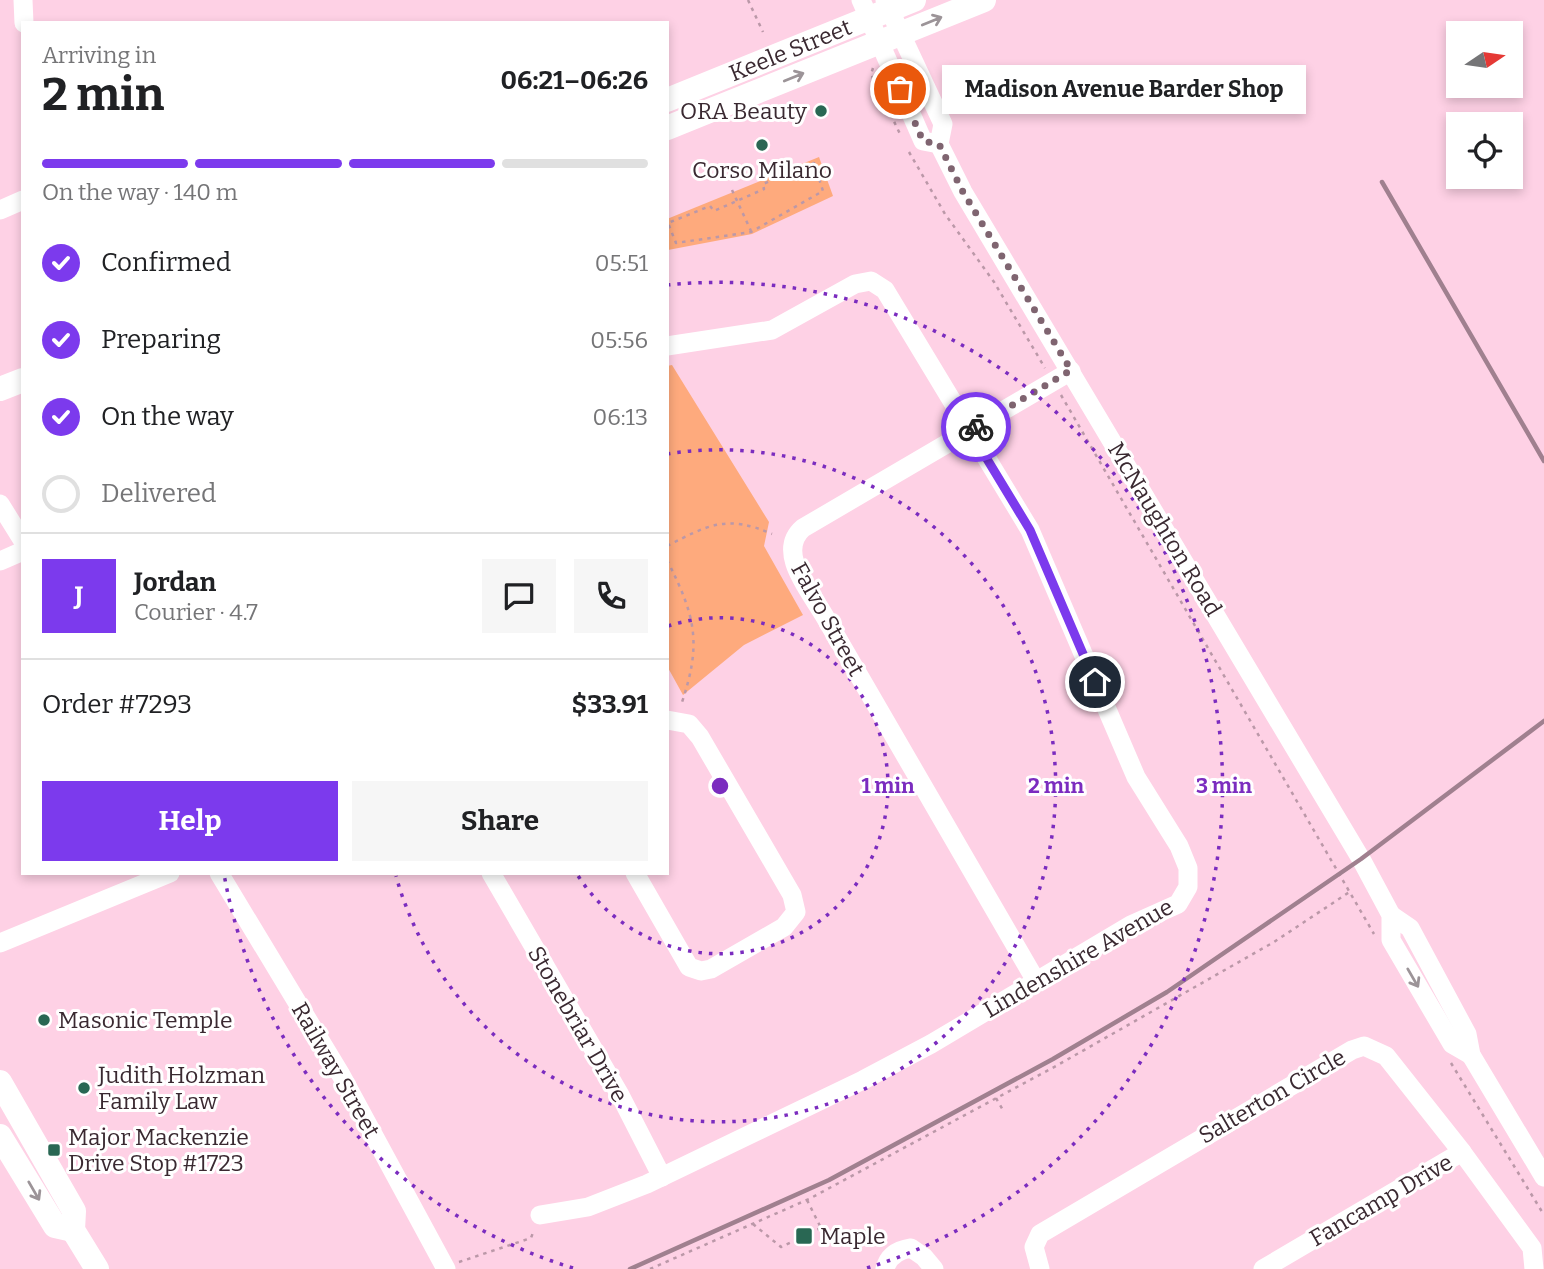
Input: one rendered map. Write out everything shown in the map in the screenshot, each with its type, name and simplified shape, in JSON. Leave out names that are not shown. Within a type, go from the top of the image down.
[{"type":"main road","name":"Keele Street","points":[[669,99],[876,7],[914,0]]},
{"type":"main road","name":"Keele Street","points":[[669,127],[984,0]]},
{"type":"main road","points":[[0,389],[21,381]]},
{"type":"main road","points":[[0,1082],[74,1211],[86,1254]]},
{"type":"main road","points":[[1,1139],[55,1226],[86,1254]]},
{"type":"street","points":[[23,0],[24,21]]},
{"type":"street","name":"McNaughton Road","points":[[876,7],[890,39],[923,141],[939,144],[963,192],[1361,859],[1391,915],[1391,940],[1452,1044],[1471,1055],[1544,1177]]},
{"type":"street","points":[[0,210],[21,201]]},
{"type":"street","points":[[669,345],[772,330],[855,284],[871,281],[885,290],[970,431]]},
{"type":"street","name":"Falvo Street","points":[[1036,981],[819,607],[790,548],[794,536],[803,528],[1054,383],[1071,370]]},
{"type":"street","name":"Lindenshire Avenue","points":[[540,1215],[588,1207],[662,1177],[875,1074],[931,1044],[1131,925],[1178,904],[1188,887],[1188,867],[1179,846],[1136,778],[1030,530],[970,431]]},
{"type":"street","points":[[0,504],[21,538]]},
{"type":"street","points":[[0,561],[21,552]]},
{"type":"street","points":[[636,875],[689,967],[701,971],[784,927],[796,912],[792,895],[701,737],[689,724],[672,721]]},
{"type":"street","points":[[0,943],[165,875]]},
{"type":"street","name":"Railway Street","points":[[220,875],[341,1075],[446,1268]]},
{"type":"street","name":"Stonebriar Drive","points":[[492,875],[620,1095],[662,1177]]},
{"type":"street","name":"Salterton Circle","points":[[1040,1269],[1034,1247],[1040,1234],[1352,1049],[1364,1046],[1386,1056],[1462,1152],[1532,1248],[1534,1269]]},
{"type":"street","points":[[1,1139],[27,1129]]},
{"type":"street","name":"Fancamp Drive","points":[[1264,1269],[1462,1152]]},
{"type":"street","points":[[885,1269],[887,1261],[899,1250],[911,1248],[924,1257],[934,1269]]},
{"type":"path","points":[[748,0],[762,32]]},
{"type":"path","points":[[873,68],[871,74],[914,161],[945,214],[994,282],[1054,383],[1351,891],[1379,944]]},
{"type":"path","points":[[669,223],[710,206],[713,211],[764,189],[762,184],[814,163],[823,191],[751,232],[676,243],[669,226]]},
{"type":"path","points":[[732,190],[751,232]]},
{"type":"path","points":[[669,545],[707,525],[734,521],[772,534]]},
{"type":"path","points":[[669,564],[688,603],[694,638],[694,667],[672,721]]},
{"type":"path","points":[[650,1269],[807,1200],[996,1098],[1274,942],[1351,891]]},
{"type":"path","points":[[1448,1059],[1481,1108],[1544,1215]]},
{"type":"path","points":[[996,1098],[1004,1112]]},
{"type":"path","points":[[807,1200],[827,1240]]},
{"type":"path","points":[[446,1268],[531,1238],[540,1215]]},
{"type":"path","points":[[752,1224],[781,1247],[821,1228]]},
{"type":"shaded area","points":[[819,157],[833,196],[752,234],[669,250],[669,218]]},
{"type":"shaded area","points":[[672,365],[769,522],[764,546],[803,615],[744,645],[683,695],[669,670],[669,366]]},
{"type":"railway","points":[[1382,182],[1544,461]]},
{"type":"railway","points":[[630,1269],[829,1180],[1053,1059],[1167,992],[1361,859],[1544,721]]},
{"type":"way so far","points":[[900,89],[923,141],[939,144],[963,192],[1071,370],[1054,383],[976,427]]},
{"type":"place","name":"Madison Avenue Barder Shop","points":[[900,89]]},
{"type":"place","name":"ORA Beauty","points":[[821,111]]},
{"type":"place","name":"Corso Milano","points":[[762,145]]},
{"type":"place","name":"Masonic Temple","points":[[44,1020]]},
{"type":"place","name":"Judith Holzman Family Law","points":[[84,1088]]},
{"type":"place","name":"Major Mackenzie Drive Stop #1723","points":[[54,1150]]},
{"type":"place","name":"Maple","points":[[804,1236]]},
{"type":"route","points":[[976,427],[970,431],[1030,530],[1095,682]]}]
